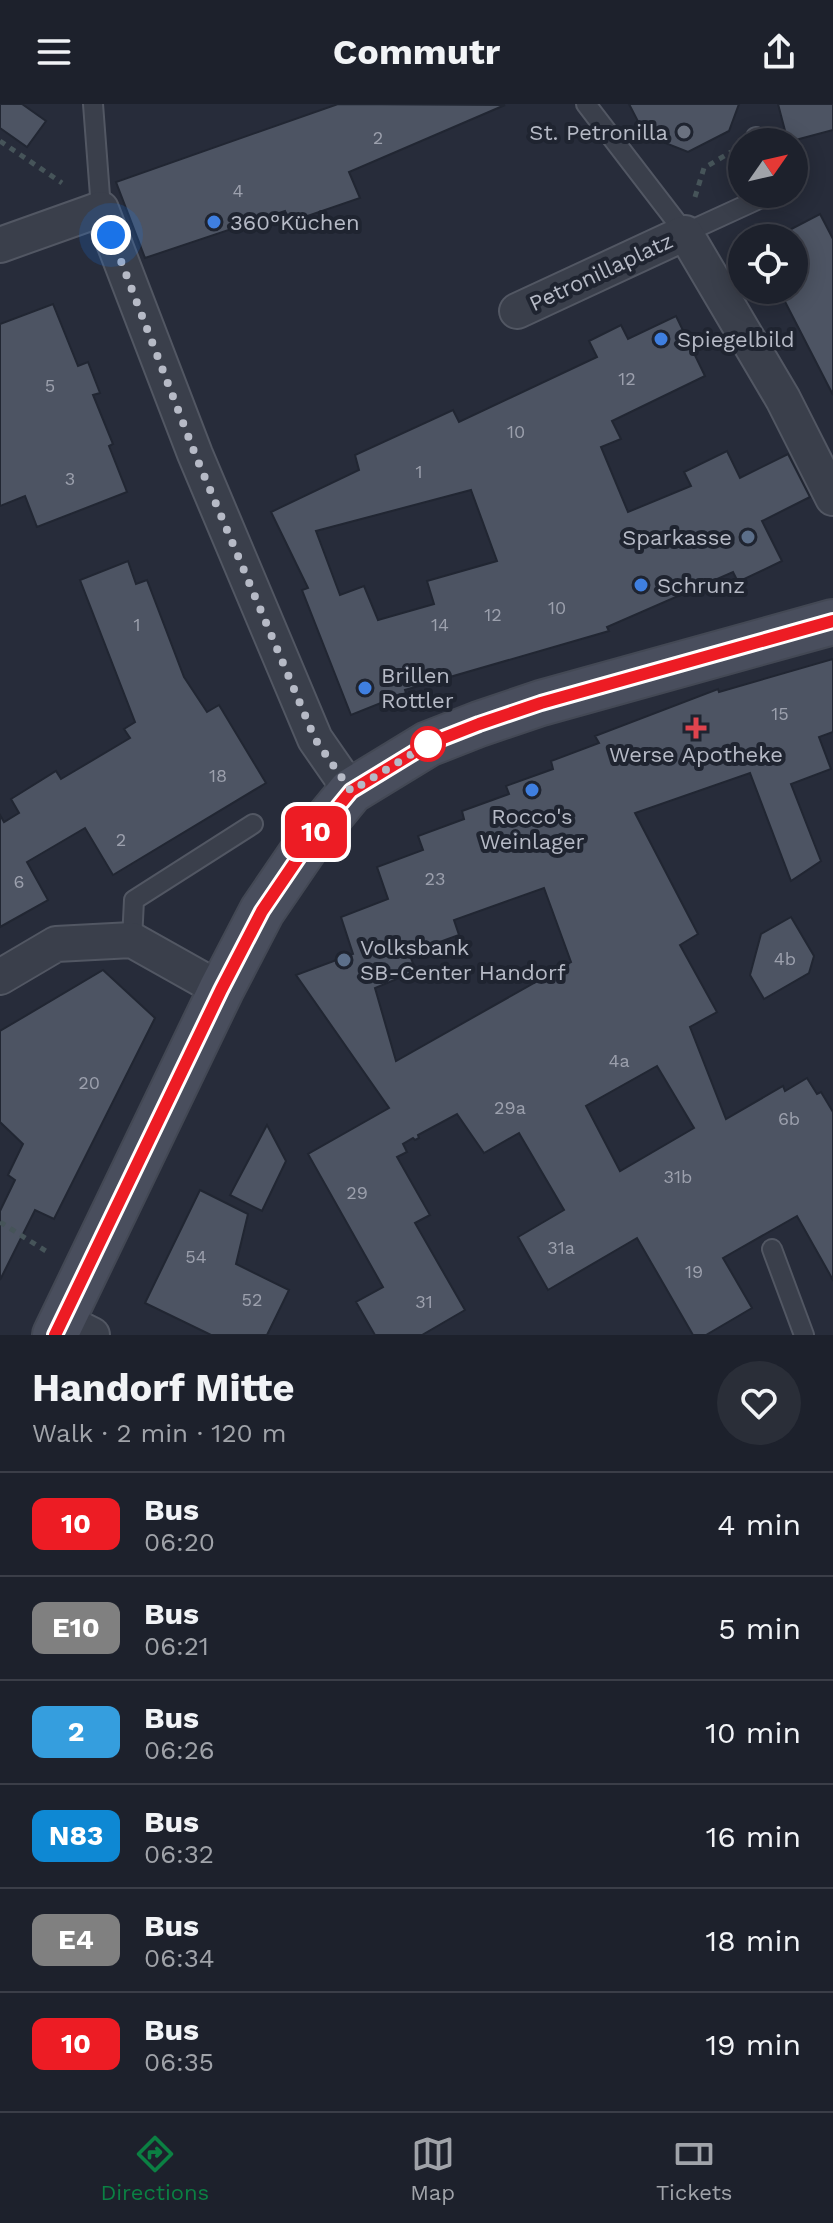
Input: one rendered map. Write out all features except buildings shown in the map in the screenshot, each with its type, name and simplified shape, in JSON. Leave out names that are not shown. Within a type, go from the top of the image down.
[{"type":"street","points":[[0,245],[101,209],[195,454],[315,739],[351,791]]},
{"type":"street","name":"Petronillaplatz","points":[[517,311],[685,233],[783,399],[833,498]]},
{"type":"street","points":[[70,1330],[84,1274],[262,911],[309,842],[351,791],[428,744],[479,724],[541,703],[833,622]]},
{"type":"street","points":[[0,977],[56,944],[132,940],[221,990]]},
{"type":"lane","points":[[93,104],[101,209]]},
{"type":"lane","name":"Petronillaplatz","points":[[586,104],[685,233],[739,208]]},
{"type":"lane","points":[[132,940],[134,900],[253,824]]},
{"type":"lane","points":[[772,1249],[804,1335]]},
{"type":"path","points":[[0,141],[101,209]]},
{"type":"path","name":"Petronillaplatz","points":[[685,233],[704,168],[728,154]]},
{"type":"path","points":[[0,1222],[84,1274]]},
{"type":"bus line","name":"10","points":[[55,1335],[262,911],[309,842],[351,791],[428,744],[479,724],[541,703],[833,621]]},
{"type":"place","name":"St. Petronilla","points":[[684,132]]},
{"type":"place","name":"360°Küchen","points":[[214,222]]},
{"type":"place","name":"Spiegelbild","points":[[661,339]]},
{"type":"place","name":"Sparkasse","points":[[748,537]]},
{"type":"place","name":"Schrunz","points":[[641,585]]},
{"type":"place","name":"Brillen Rottler","points":[[365,688]]},
{"type":"place","name":"Werse Apotheke","points":[[696,728]]},
{"type":"place","name":"Rocco's Weinlager","points":[[532,790]]},
{"type":"place","name":"Volksbank SB-Center Handorf","points":[[344,960]]},
{"type":"route","points":[[111,235],[195,454],[315,739],[351,791],[428,744]]}]
